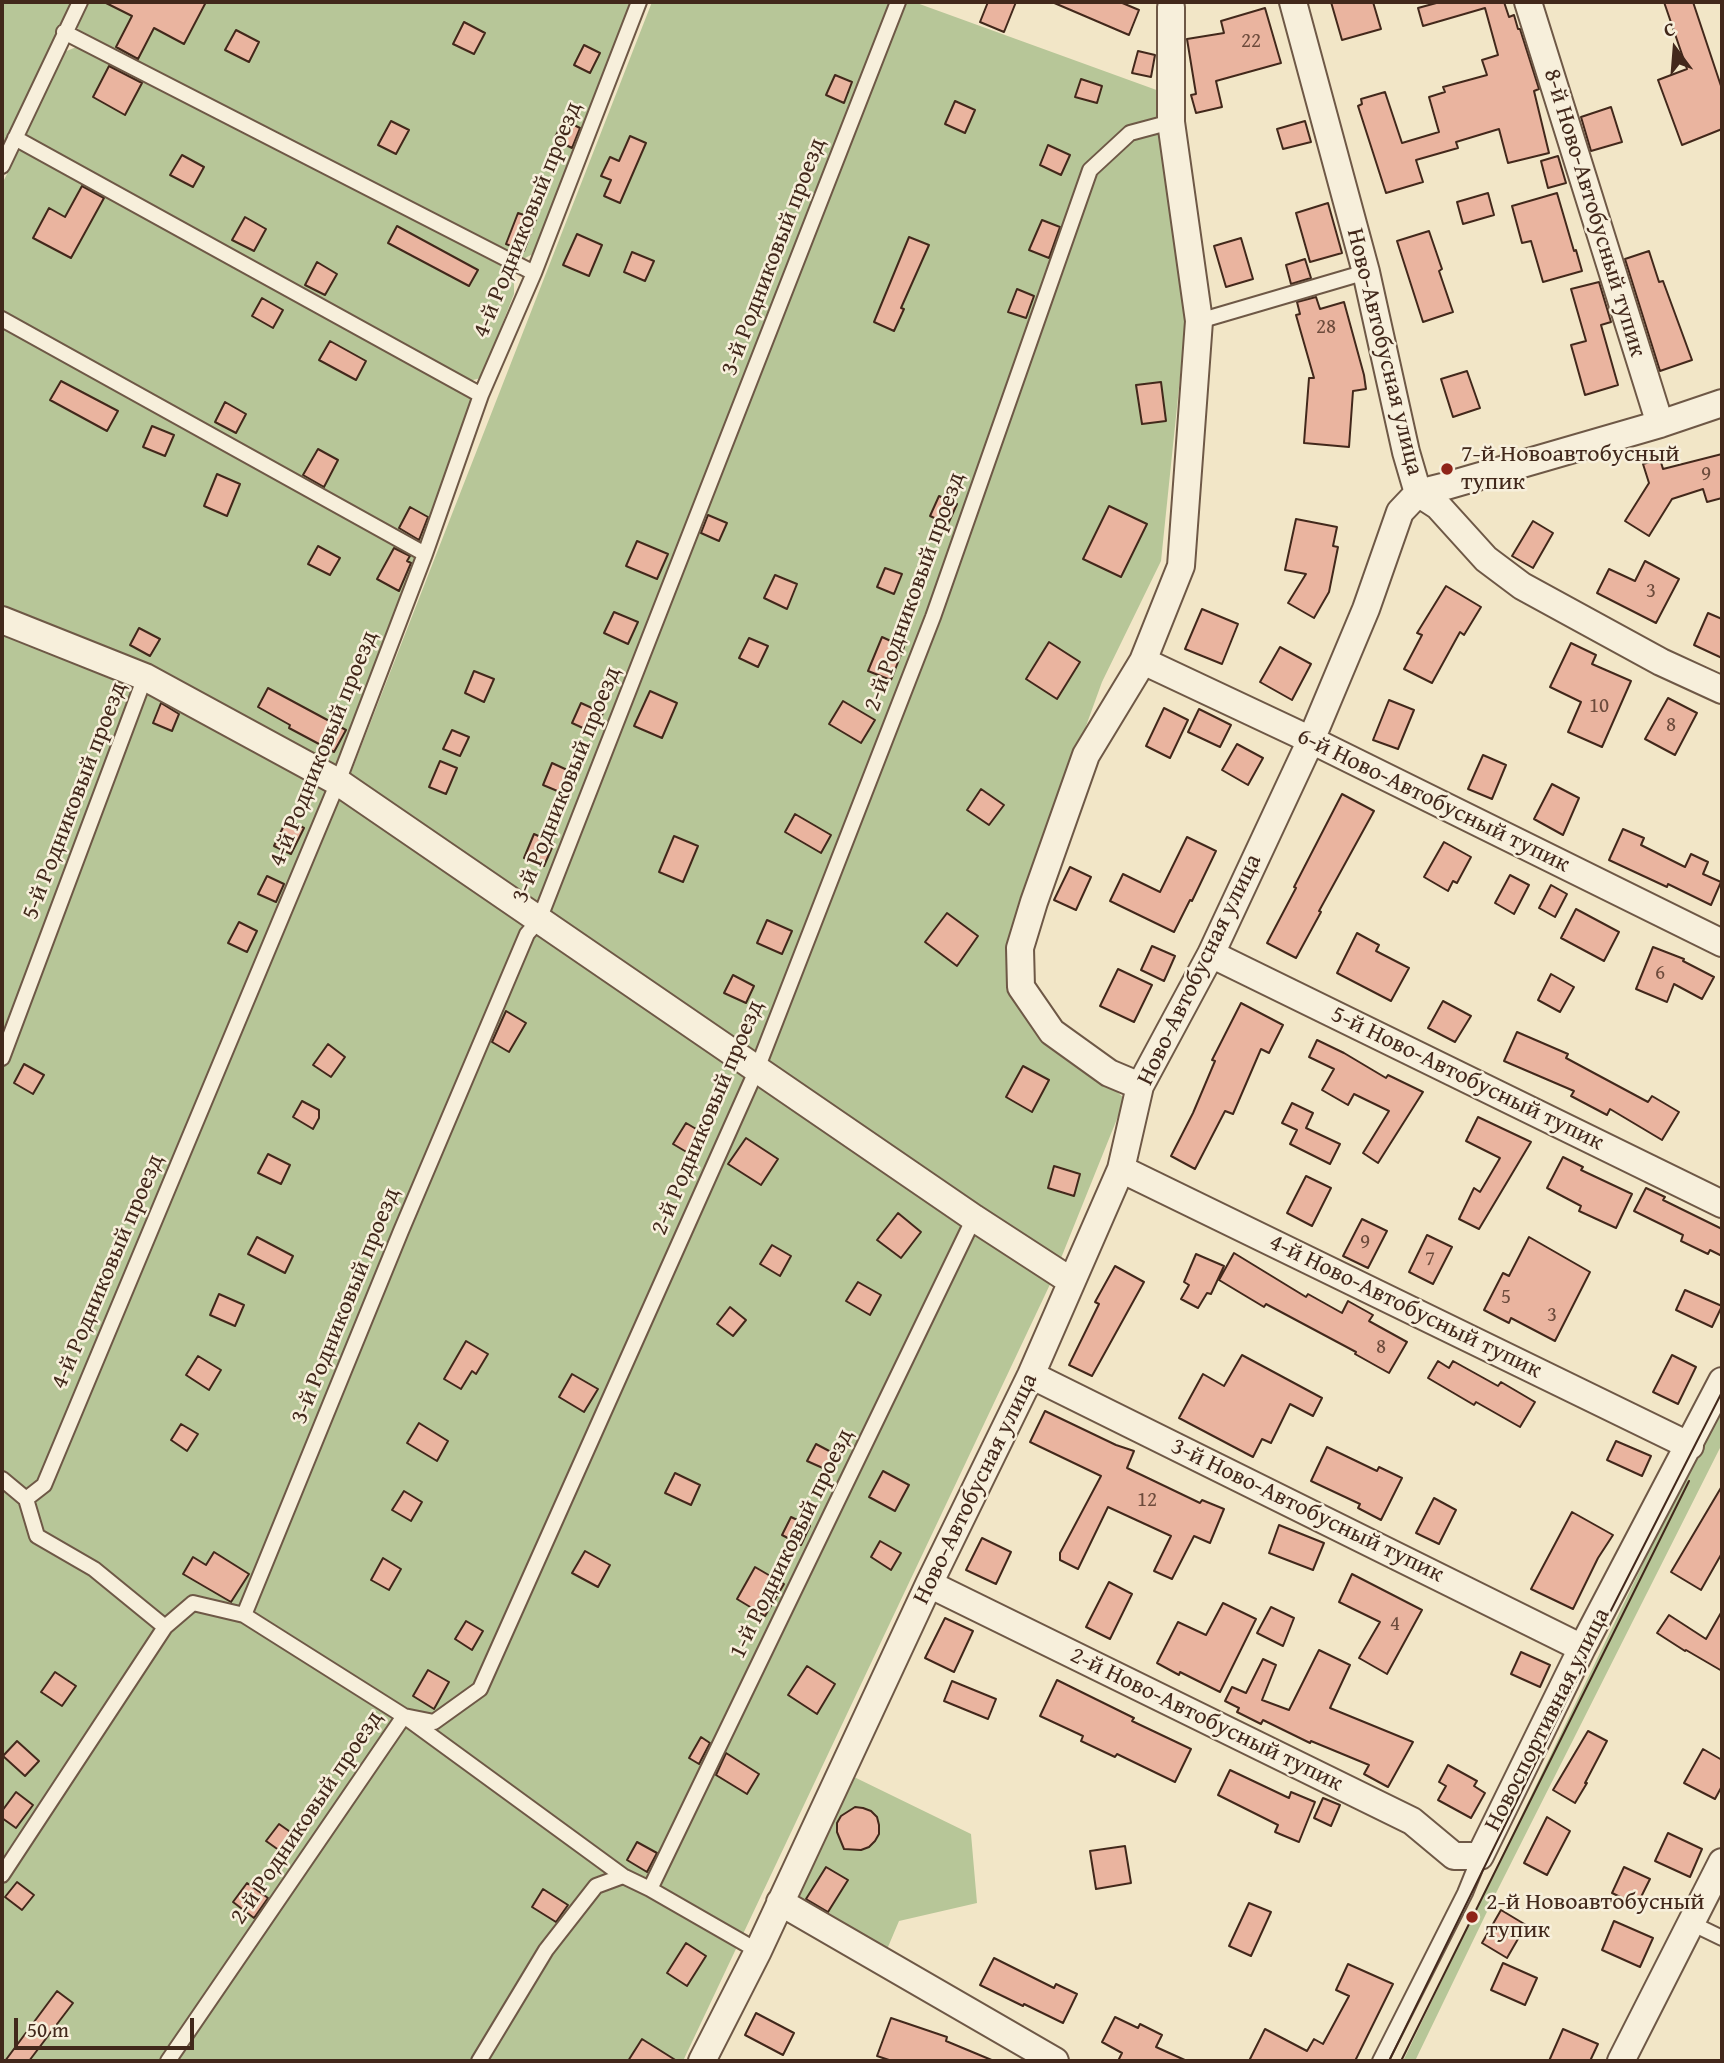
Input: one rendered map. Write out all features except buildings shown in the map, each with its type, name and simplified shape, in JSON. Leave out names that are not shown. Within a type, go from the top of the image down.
[{"type":"street","name":"Ново-Автобусная улица","points":[[702,2061],[758,1951],[929,1584],[1031,1375],[1121,1169],[1140,1086],[1211,954],[1311,740],[1366,609],[1400,512],[1418,493],[1406,452],[1366,272],[1293,2]]},
{"type":"street","name":"8-й Ново-Автобусный тупик","points":[[1528,2],[1660,424]]},
{"type":"street","points":[[1140,1086],[1108,1073],[1052,1032],[1021,987],[1020,948],[1086,755],[1143,661],[1181,566],[1199,321],[1171,122],[1171,7]]},
{"type":"street","points":[[1418,493],[1660,424],[1722,403]]},
{"type":"street","points":[[1418,493],[1438,506],[1486,559],[1522,586],[1661,662],[1722,690]]},
{"type":"street","points":[[2,620],[145,677],[338,782],[974,1218],[1071,1281]]},
{"type":"street","name":"6-й Ново-Автобусный тупик","points":[[1143,661],[1311,740],[1722,943]]},
{"type":"street","name":"5-й Ново-Автобусный тупик","points":[[1211,954],[1722,1204]]},
{"type":"street","name":"4-й Ново-Автобусный тупик","points":[[1121,1169],[1690,1446]]},
{"type":"street","name":"3-й Ново-Автобусный тупик","points":[[1031,1375],[1582,1648]]},
{"type":"street","name":"Новоспортивная улица","points":[[1480,1856],[1582,1648],[1722,1381]]},
{"type":"street","name":"2-й Ново-Автобусный тупик","points":[[929,1584],[1412,1821],[1454,1856],[1480,1856]]},
{"type":"street","points":[[1621,2061],[1722,1862]]},
{"type":"street","points":[[780,1902],[1055,2061]]},
{"type":"lane","points":[[2,166],[80,2]]},
{"type":"lane","name":"4-й Родниковый проезд","points":[[26,1499],[44,1485],[338,782],[425,554],[481,395],[534,273],[639,2]]},
{"type":"lane","name":"3-й Родниковый проезд","points":[[244,1615],[521,947],[527,934],[539,920],[898,2]]},
{"type":"lane","points":[[64,32],[534,273]]},
{"type":"lane","name":"2-й Родниковый проезд","points":[[168,2061],[404,1716],[434,1722],[480,1689],[757,1069],[933,617],[1090,170],[1130,133],[1171,122]]},
{"type":"lane","points":[[15,138],[481,395]]},
{"type":"lane","points":[[1199,321],[1366,272]]},
{"type":"lane","points":[[2,319],[425,554]]},
{"type":"lane","name":"5-й Родниковый проезд","points":[[2,1058],[145,677]]},
{"type":"lane","name":"1-й Родниковый проезд","points":[[650,1889],[974,1218]]},
{"type":"lane","points":[[2,1479],[26,1499],[37,1536],[94,1569],[165,1627]]},
{"type":"lane","points":[[2,1875],[165,1627],[193,1603],[244,1615],[404,1716],[623,1876],[758,1951]]},
{"type":"lane","name":"Новоспортивная улица","points":[[1380,2061],[1465,1894],[1480,1856]]},
{"type":"lane","points":[[479,2061],[545,1950],[596,1886],[623,1876]]},
{"type":"lane","points":[[1691,1923],[1722,1938]]},
{"type":"green space","points":[[2,2],[80,2],[2,160]]},
{"type":"green space","points":[[86,2],[633,2],[537,252],[525,258],[516,257],[79,31],[76,22]]},
{"type":"green space","points":[[652,2],[914,2],[1162,92],[1186,320],[1161,561],[1102,682],[1008,941],[1010,995],[1125,1099],[1053,1278],[683,2061],[2,2061],[2,627],[145,682],[343,793]]},
{"type":"green space","points":[[79,46],[159,85],[509,270],[514,282],[514,294],[481,378],[469,381],[28,139],[24,128],[64,52]]},
{"type":"green space","points":[[21,150],[470,398],[471,404],[424,541],[415,541],[2,310],[2,184]]},
{"type":"green space","points":[[2,327],[419,556],[335,768],[2,609]]},
{"type":"green space","points":[[1722,1400],[1722,1444],[1497,1891],[1415,2061],[1403,2061]]},
{"type":"green space","points":[[850,1775],[971,1834],[977,1903],[899,1921],[885,1954],[799,1901],[796,1894]]},
{"type":"tram line","points":[[1389,2061],[1599,1634],[1722,1392]]},
{"type":"tram line","points":[[1401,2061],[1689,1481]]},
{"type":"place","name":"7-й Новоавтобусный тупик","points":[[1447,469]]},
{"type":"place","name":"2-й Новоавтобусный тупик","points":[[1472,1917]]}]
